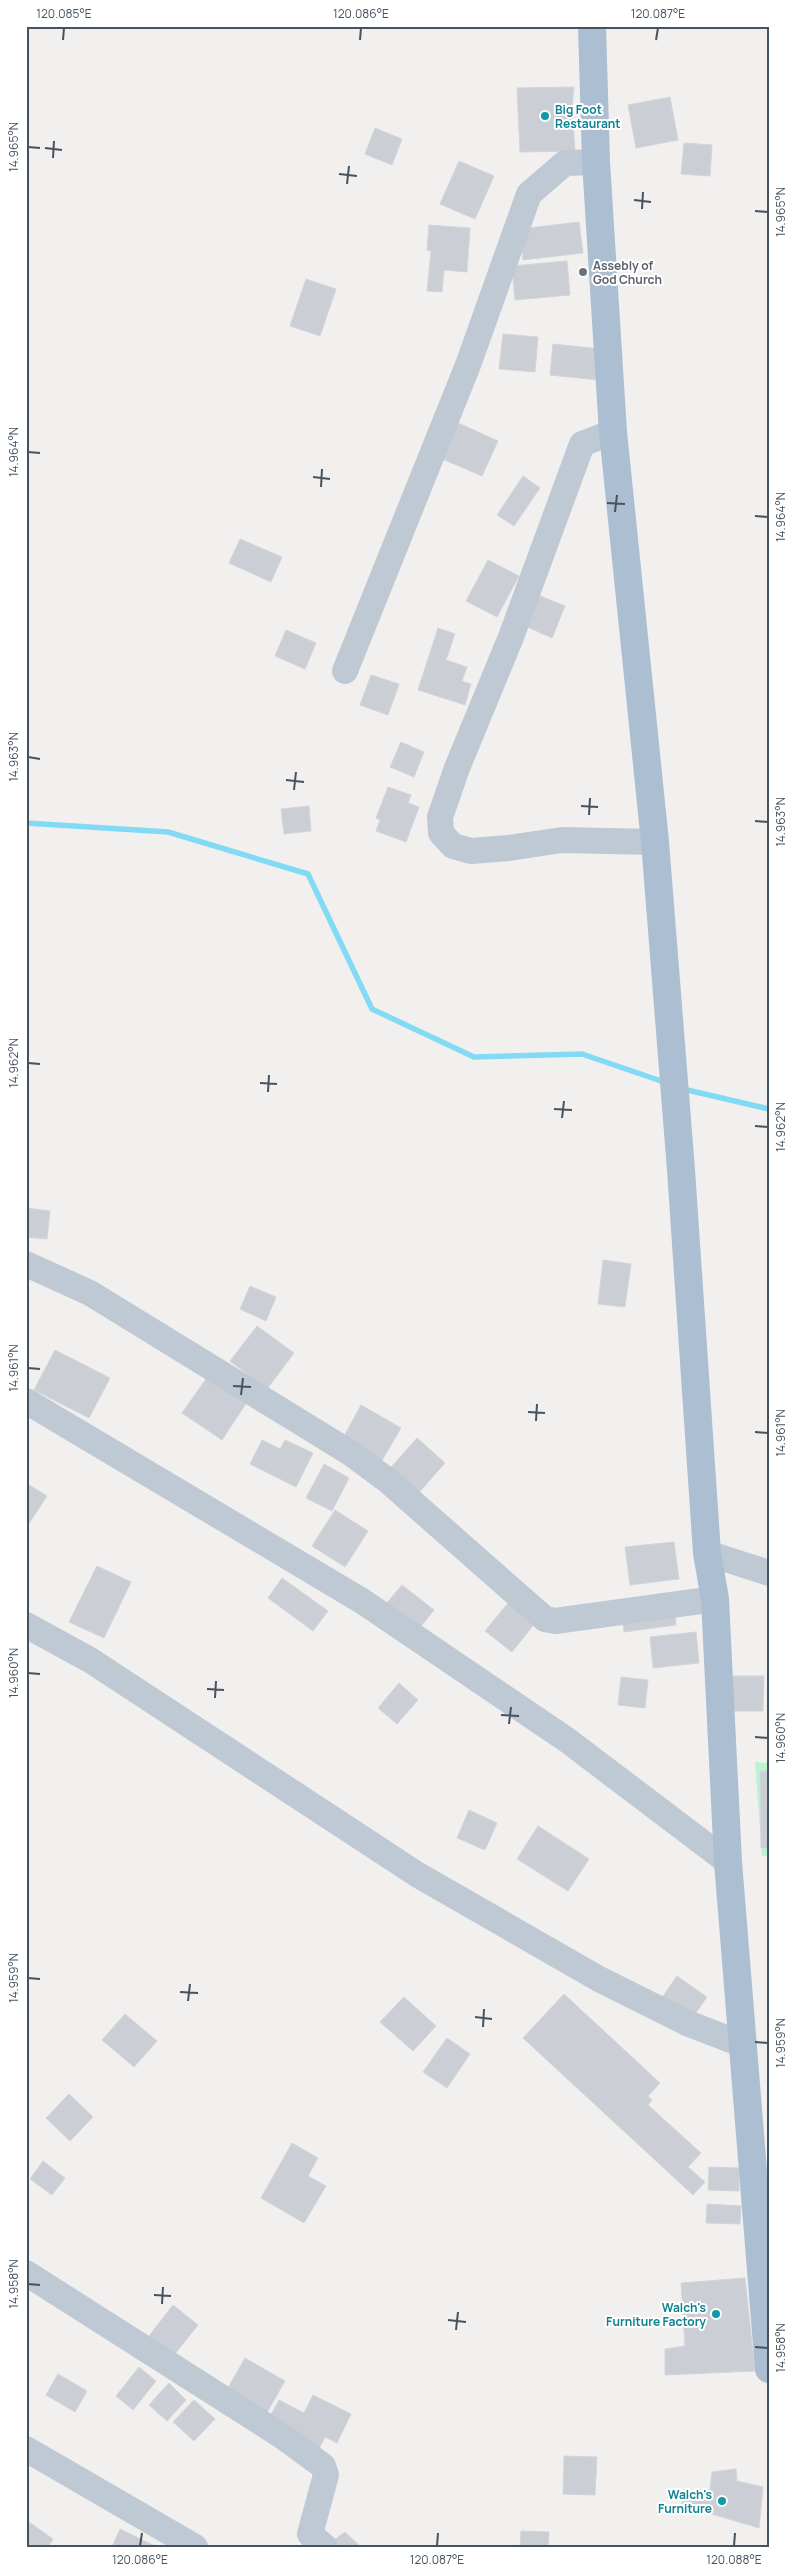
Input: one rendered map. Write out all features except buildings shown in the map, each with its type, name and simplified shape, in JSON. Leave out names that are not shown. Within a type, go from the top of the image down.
[{"type":"main road","points":[[592,26],[596,162],[613,432],[655,842],[672,1047],[707,1553],[715,1599],[728,1862],[769,2370]]},
{"type":"street","points":[[344,671],[468,365],[529,194],[565,163],[596,162]]},
{"type":"street","points":[[613,432],[582,444],[511,637],[457,768],[440,817],[441,833],[453,846],[471,850],[508,848],[562,840],[655,842]]},
{"type":"street","points":[[26,1264],[90,1293],[352,1454],[387,1480],[545,1619],[555,1621],[715,1599]]},
{"type":"street","points":[[26,1400],[362,1601],[567,1740],[728,1862]]},
{"type":"street","points":[[707,1553],[769,1573]]},
{"type":"street","points":[[26,1625],[90,1660],[418,1875],[599,1979],[687,2024],[744,2045]]},
{"type":"street","points":[[26,2272],[282,2436],[323,2466],[326,2475],[309,2543]]},
{"type":"street","points":[[26,2449],[195,2547]]},
{"type":"green space","points":[[755,1762],[769,1763],[769,1856],[762,1856]]},
{"type":"waterway","points":[[26,823],[168,832],[308,874],[372,1009],[474,1057],[582,1054],[667,1083]]},
{"type":"waterway","points":[[683,1089],[769,1109]]},
{"type":"place","name":"Big Foot Restaurant","points":[[545,116]]},
{"type":"place","name":"Assebly of God Church","points":[[583,272]]},
{"type":"place","name":"Walch's Furniture Factory","points":[[716,2314]]},
{"type":"place","name":"Walch's Furniture","points":[[722,2501]]}]
